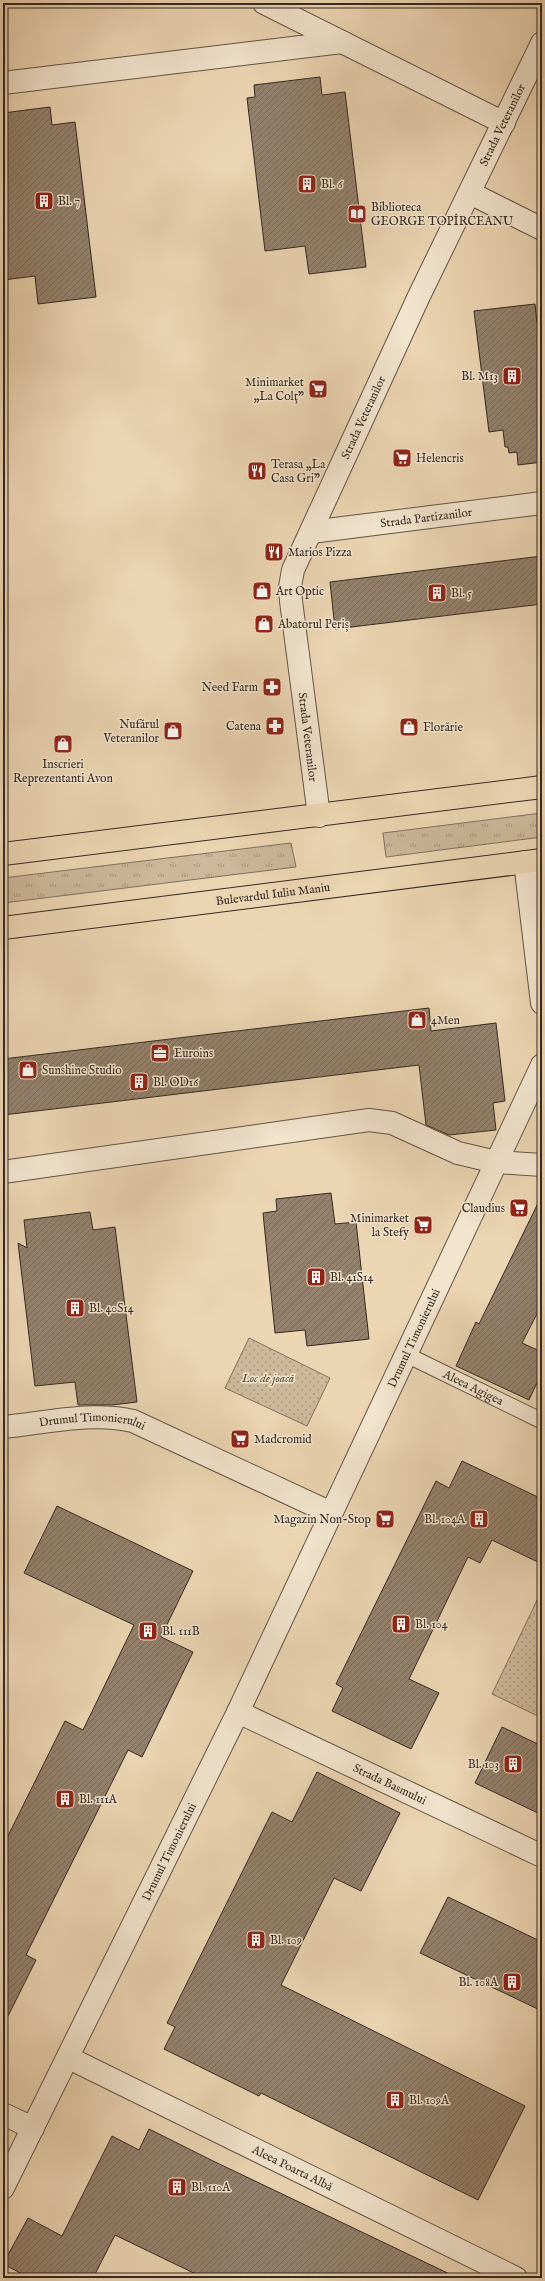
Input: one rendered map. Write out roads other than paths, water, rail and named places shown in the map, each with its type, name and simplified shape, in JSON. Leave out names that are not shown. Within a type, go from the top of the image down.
[{"type":"main road","points":[[3,854],[542,787]]},
{"type":"main road","name":"Bulevardul Iuliu Maniu","points":[[3,928],[533,861]]},
{"type":"street","points":[[264,3],[504,122]]},
{"type":"street","points":[[3,83],[342,42]]},
{"type":"street","name":"Strada Veteranilor","points":[[318,816],[290,586],[294,570],[419,296],[542,42]]},
{"type":"street","points":[[470,193],[542,229]]},
{"type":"street","name":"Strada Partizanilor","points":[[311,532],[542,503]]},
{"type":"street","points":[[533,861],[542,1003]]},
{"type":"street","name":"Drumul Timonierului","points":[[3,2188],[69,2058],[238,1712],[542,1065]]},
{"type":"street","points":[[3,1172],[369,1120],[392,1122],[458,1153],[496,1162],[542,1165]]},
{"type":"street","name":"Drumul Timonierului","points":[[3,1427],[98,1417],[119,1418],[133,1421],[331,1513]]},
{"type":"street","name":"Strada Basmului","points":[[238,1712],[542,1856]]},
{"type":"street","name":"Aleea Poarta Albă","points":[[69,2058],[516,2278]]},
{"type":"street","points":[[3,2114],[33,2128]]},
{"type":"lane","name":"Aleea Agigea","points":[[405,1354],[542,1421]]},
{"type":"place","name":"Bl. 6","points":[[307,184]]},
{"type":"place","name":"Bl. 7","points":[[44,201]]},
{"type":"place","name":"Biblioteca GEORGE TOPÎRCEANU","points":[[357,214]]},
{"type":"place","name":"Bl. M13","points":[[512,376]]},
{"type":"place","name":"Minimarket „La Colț”","points":[[318,389]]},
{"type":"place","name":"Helencris","points":[[402,458]]},
{"type":"place","name":"Terasa „La Casa Gri”","points":[[257,471]]},
{"type":"place","name":"Marios Pizza","points":[[274,552]]},
{"type":"place","name":"Art Optic","points":[[262,591]]},
{"type":"place","name":"Bl. 5","points":[[437,593]]},
{"type":"place","name":"Abatorul Periș","points":[[264,624]]},
{"type":"place","name":"Need Farm","points":[[272,687]]},
{"type":"place","name":"Catena","points":[[275,726]]},
{"type":"place","name":"Florărie","points":[[409,727]]},
{"type":"place","name":"Nufărul Veteranilor","points":[[173,731]]},
{"type":"place","name":"Inscrieri Reprezentanti Avon","points":[[63,744]]},
{"type":"place","name":"4Men","points":[[417,1020]]},
{"type":"place","name":"Euroins","points":[[160,1053]]},
{"type":"place","name":"Sunshine Studio","points":[[28,1070]]},
{"type":"place","name":"Bl. OD16","points":[[139,1082]]},
{"type":"place","name":"Claudius","points":[[519,1208]]},
{"type":"place","name":"Minimarket la Stefy","points":[[423,1225]]},
{"type":"place","name":"Bl. 41S14","points":[[316,1277]]},
{"type":"place","name":"Bl. 40S14","points":[[75,1308]]},
{"type":"place","name":"Madcromid","points":[[240,1439]]},
{"type":"place","name":"Magazin Non-Stop","points":[[385,1519]]},
{"type":"place","name":"Bl. 104A","points":[[479,1519]]},
{"type":"place","name":"Bl. 104","points":[[401,1624]]},
{"type":"place","name":"Bl. 111B","points":[[148,1631]]},
{"type":"place","name":"Bl. 103","points":[[513,1764]]},
{"type":"place","name":"Bl. 111A","points":[[65,1799]]},
{"type":"place","name":"Bl. 109","points":[[256,1940]]},
{"type":"place","name":"Bl. 108A","points":[[512,1982]]},
{"type":"place","name":"Bl. 109A","points":[[395,2100]]},
{"type":"place","name":"Bl. 110A","points":[[177,2187]]},
{"type":"park label","name":"Loc de joacă","points":[[268,1378]]}]
